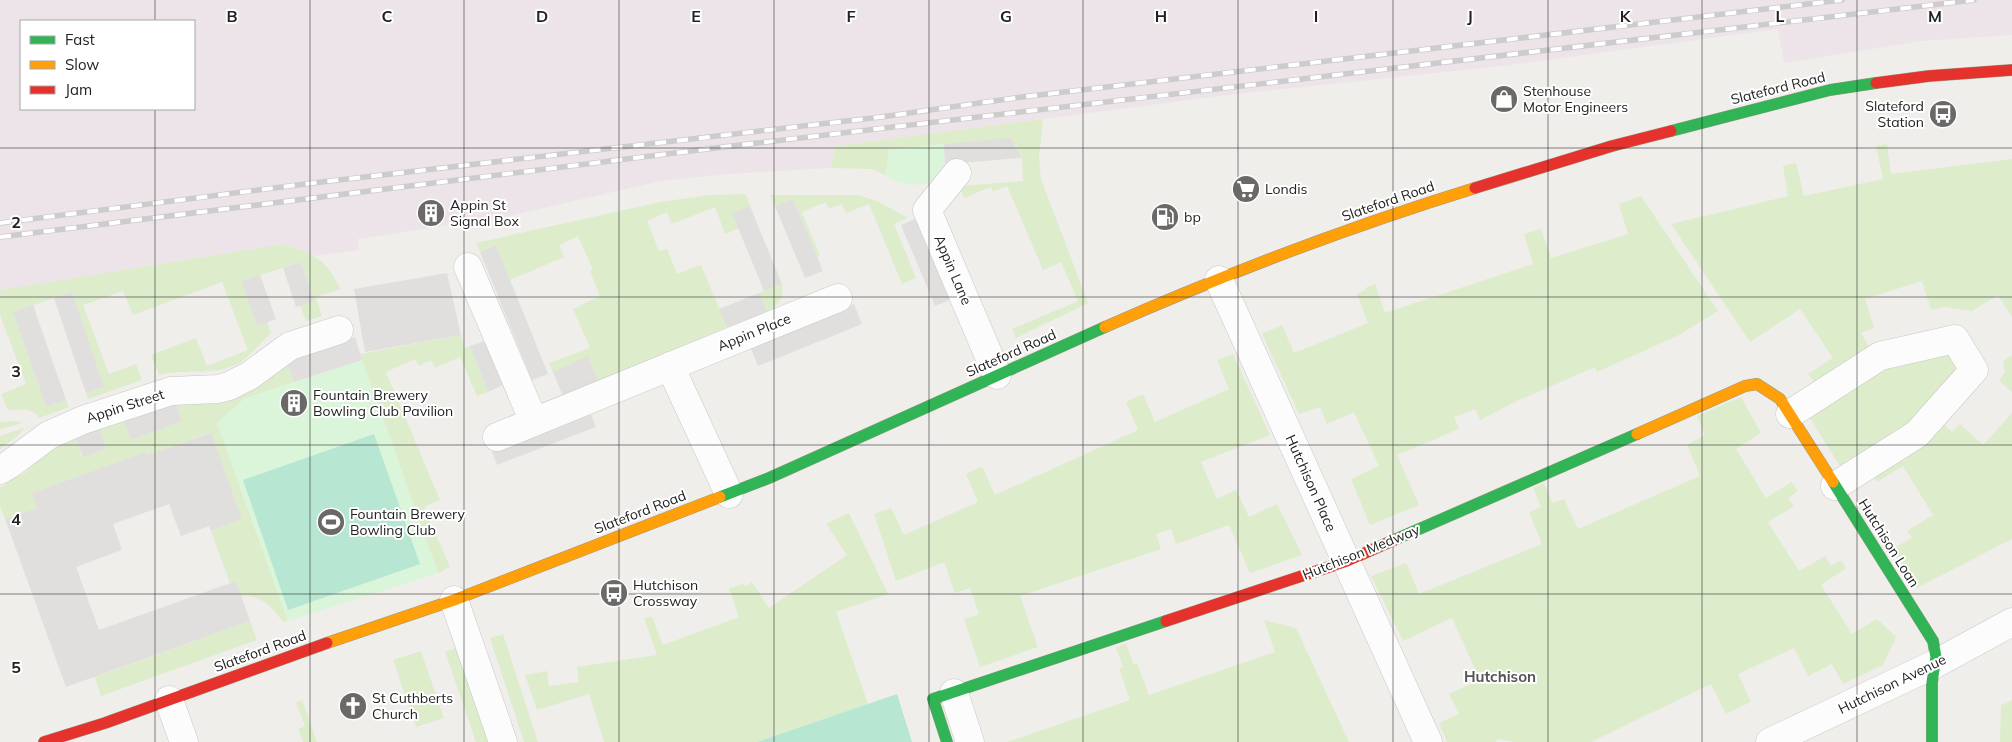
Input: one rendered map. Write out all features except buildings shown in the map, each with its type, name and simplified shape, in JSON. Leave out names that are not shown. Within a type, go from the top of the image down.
[{"type":"main road","name":"Slateford Road","points":[[44,742],[104,723],[454,600],[728,494],[769,478],[997,375],[1219,280],[1298,248],[1418,206],[1603,149],[1693,124],[1830,90],[1929,76],[2012,70]]},
{"type":"main road","name":"Hutchison Medway","points":[[943,696],[1346,561],[1745,386],[1757,384]]},
{"type":"main road","name":"Hutchison Loan","points":[[1757,384],[1780,399],[1933,641],[1936,650],[1932,682],[1932,742]]},
{"type":"main road","points":[[943,696],[947,742]]},
{"type":"street","name":"Appin Lane","points":[[957,173],[927,210],[997,375]]},
{"type":"street","points":[[468,267],[534,422]]},
{"type":"street","name":"Hutchison Place","points":[[1219,280],[1428,742]]},
{"type":"street","name":"Appin Place","points":[[497,437],[838,298]]},
{"type":"street","name":"Appin Street","points":[[0,470],[49,435],[83,420],[171,391],[218,389],[229,386],[250,376],[290,346],[339,330]]},
{"type":"street","points":[[1790,414],[1880,356],[1955,339],[1974,370],[1917,434],[1835,486]]},
{"type":"street","points":[[670,366],[728,494]]},
{"type":"street","points":[[454,600],[503,742]]},
{"type":"street","name":"Hutchison Avenue","points":[[1770,742],[1935,664],[2012,622]]},
{"type":"street","points":[[943,696],[970,742]]},
{"type":"street","points":[[169,700],[184,742]]},
{"type":"shaded area","points":[[0,0],[2012,0],[2012,35],[1922,41],[1784,63],[1778,29],[1502,66],[1228,95],[836,146],[831,168],[728,174],[661,181],[509,216],[358,239],[359,250],[316,256],[284,244],[0,290]]},
{"type":"shaded area","points":[[1011,138],[1022,158],[945,164],[944,144]]},
{"type":"shaded area","points":[[793,199],[823,271],[805,278],[775,206]]},
{"type":"shaded area","points":[[750,206],[782,284],[764,291],[732,213]]},
{"type":"shaded area","points":[[917,218],[952,299],[935,306],[901,225]]},
{"type":"shaded area","points":[[496,245],[548,374],[532,380],[480,252]]},
{"type":"shaded area","points":[[301,262],[314,301],[296,307],[283,268]]},
{"type":"shaded area","points":[[447,273],[461,335],[365,352],[354,289]]},
{"type":"shaded area","points":[[260,275],[276,319],[257,326],[241,281]]},
{"type":"shaded area","points":[[72,292],[104,387],[86,393],[54,298]]},
{"type":"shaded area","points":[[759,293],[767,312],[727,327],[719,309]]},
{"type":"shaded area","points":[[854,304],[862,324],[758,366],[750,347]]},
{"type":"shaded area","points":[[33,305],[66,400],[46,407],[13,312]]},
{"type":"shaded area","points":[[355,337],[362,360],[294,382],[287,362]]},
{"type":"shaded area","points":[[488,340],[505,384],[488,392],[470,346]]},
{"type":"shaded area","points":[[588,356],[598,381],[563,396],[553,372]]},
{"type":"shaded area","points":[[175,402],[182,421],[131,440],[122,418]]},
{"type":"shaded area","points":[[590,412],[596,427],[497,465],[491,449]]},
{"type":"shaded area","points":[[98,426],[106,449],[83,457],[74,433]]},
{"type":"shaded area","points":[[211,433],[242,519],[211,531],[209,526],[181,536],[169,504],[113,524],[122,550],[76,567],[99,630],[236,581],[250,621],[66,687],[5,519],[37,508],[32,493],[146,452],[148,455]]},
{"type":"green space","points":[[1043,119],[1039,158],[1041,179],[1088,303],[1016,338],[1012,329],[1078,301],[1061,262],[1043,270],[1007,186],[993,192],[991,187],[964,198],[959,186],[1023,181],[1022,158],[1015,144],[889,149],[886,175],[871,169],[831,168],[836,146]]},
{"type":"green space","points":[[944,144],[945,164],[936,179],[928,183],[911,185],[893,180],[886,175],[889,149]]},
{"type":"green space","points":[[1887,144],[1891,174],[2012,159],[2012,317],[1998,295],[1972,311],[1944,307],[1931,310],[1922,281],[1868,298],[1865,299],[1874,328],[1861,333],[1869,347],[1814,382],[1808,374],[1833,358],[1800,309],[1750,342],[1671,224],[1788,196],[1783,166],[1796,163],[1804,196],[1883,179],[1876,146]]},
{"type":"green space","points":[[746,194],[750,206],[732,213],[739,228],[725,234],[715,207],[672,224],[667,212],[647,221],[659,251],[667,249],[677,274],[701,265],[727,327],[598,381],[588,357],[553,372],[549,363],[590,348],[573,309],[600,296],[590,271],[593,270],[578,236],[559,245],[564,257],[510,280],[496,245],[480,252],[476,243],[660,202],[710,195]]},
{"type":"green space","points":[[770,195],[859,195],[879,202],[908,218],[894,224],[916,278],[902,284],[869,204],[846,213],[842,204],[829,209],[826,202],[802,212],[820,256],[817,257],[793,199],[775,206]]},
{"type":"green space","points":[[1641,196],[1718,311],[1679,335],[1597,372],[1595,367],[1517,401],[1480,420],[1475,409],[1454,417],[1459,429],[1397,455],[1419,505],[1370,525],[1351,479],[1379,466],[1354,412],[1327,424],[1320,407],[1299,414],[1262,334],[1282,325],[1294,353],[1368,323],[1357,294],[1375,284],[1385,313],[1533,264],[1524,234],[1541,229],[1551,258],[1628,234],[1619,204]]},
{"type":"green space","points":[[284,244],[304,251],[318,259],[330,270],[340,289],[316,297],[322,316],[306,321],[300,305],[314,300],[301,262],[241,281],[257,326],[267,322],[271,333],[238,364],[224,369],[159,375],[151,355],[196,338],[207,366],[248,350],[222,282],[133,315],[123,291],[83,305],[109,374],[136,364],[142,380],[88,399],[86,393],[104,387],[72,292],[13,312],[46,407],[66,400],[69,407],[39,418],[34,412],[8,410],[1,394],[26,384],[0,315],[0,290]]},
{"type":"green space","points":[[782,284],[780,301],[767,312],[759,293]]},
{"type":"green space","points":[[461,335],[464,348],[470,346],[488,392],[477,396],[460,357],[435,368],[431,360],[419,366],[415,359],[386,372],[440,500],[424,507],[450,567],[438,573],[360,354]]},
{"type":"green space","points":[[1947,351],[1961,374],[1913,428],[1843,471],[1808,415],[1881,368]]},
{"type":"green space","points":[[1233,354],[1270,435],[1201,462],[1217,499],[1236,490],[1249,517],[1277,504],[1302,555],[1250,573],[1229,525],[1176,544],[1171,529],[1156,534],[1161,549],[1020,596],[1038,647],[980,667],[964,619],[979,614],[970,588],[955,593],[944,562],[896,581],[874,514],[891,508],[904,535],[978,502],[966,474],[982,466],[995,495],[1138,430],[1126,402],[1143,394],[1155,422],[1229,389],[1217,360]]},
{"type":"green space","points":[[2012,355],[2012,392],[1999,381],[2005,372],[2003,361]]},
{"type":"green space","points":[[362,360],[438,573],[288,621],[217,423],[244,399]]},
{"type":"green space","points":[[287,362],[294,382],[244,399],[217,423],[288,621],[283,622],[275,611],[261,600],[241,596],[236,581],[230,583],[211,531],[242,519],[210,433],[148,455],[147,452],[32,493],[37,508],[5,519],[0,506],[0,487],[7,484],[6,481],[24,474],[36,461],[74,433],[82,457],[98,426],[122,418],[131,440],[182,421],[175,402]]},
{"type":"green space","points":[[1741,397],[1761,433],[1736,449],[1766,498],[1792,482],[1798,491],[1788,498],[1794,506],[1768,522],[1799,571],[1825,556],[1831,566],[1841,560],[1846,568],[1821,585],[1852,634],[1877,619],[1896,637],[1883,665],[1843,684],[1832,664],[1808,676],[1794,648],[1738,674],[1751,702],[1726,714],[1711,684],[1591,742],[1514,742],[1497,739],[1496,742],[1447,742],[1439,723],[1459,714],[1449,694],[1480,680],[1452,618],[1403,641],[1371,576],[1406,563],[1419,594],[1542,544],[1529,512],[1541,507],[1533,488],[1544,483],[1552,503],[1564,499],[1578,529],[1700,476],[1687,445],[1705,435],[1697,416]]},
{"type":"green space","points":[[2012,413],[2012,539],[1917,588],[1892,549],[1912,538],[1907,531],[1933,515],[1903,466],[1877,482],[1871,472],[1941,421],[1952,432],[1960,424],[1983,445]]},
{"type":"green space","points":[[16,421],[23,423],[0,429],[0,422]]},
{"type":"green space","points":[[24,428],[20,434],[0,449],[0,436]]},
{"type":"green space","name":"Fountain Brewery Bowling Club","points":[[374,434],[420,564],[288,610],[243,480]]},
{"type":"green space","points":[[849,513],[888,594],[836,612],[868,704],[757,742],[604,742],[589,694],[537,710],[525,675],[547,671],[549,686],[579,682],[577,667],[657,655],[644,618],[652,617],[663,645],[739,617],[729,588],[744,584],[745,587],[752,582],[769,608],[847,555],[826,524]]},
{"type":"green space","points":[[1264,620],[1296,628],[1349,742],[1007,742],[1130,700],[1119,668],[1123,667],[1116,648],[1126,643],[1134,665],[1137,663],[1149,695],[1275,652]]},
{"type":"green space","points":[[250,621],[257,640],[101,696],[95,677]]},
{"type":"green space","points":[[503,634],[538,742],[524,742],[490,638]]},
{"type":"green space","points":[[457,648],[489,742],[476,742],[445,652]]},
{"type":"green space","points":[[421,651],[444,718],[416,727],[393,660]]},
{"type":"green space","points":[[897,694],[912,742],[757,742]]},
{"type":"green space","points":[[302,700],[317,742],[303,742],[298,729],[305,726],[296,703]]},
{"type":"green space","points":[[2012,700],[2012,742],[2000,742],[2001,704],[2003,705]]},
{"type":"railway","points":[[0,223],[313,183],[881,117],[1022,97],[1842,0]]},
{"type":"railway","points":[[0,237],[723,147],[1974,0]]},
{"type":"traffic: fast","points":[[1671,131],[1830,90],[1876,83]]},
{"type":"traffic: fast","points":[[720,497],[769,478],[1105,327]]},
{"type":"traffic: fast","points":[[1394,540],[1637,434]]},
{"type":"traffic: fast","points":[[1833,482],[1933,641],[1936,657],[1932,682],[1932,742]]},
{"type":"traffic: fast","points":[[947,742],[933,699],[1166,621]]},
{"type":"traffic: slow","points":[[1105,327],[1196,288],[1288,252],[1475,188]]},
{"type":"traffic: slow","points":[[1637,434],[1745,386],[1757,384],[1780,399],[1833,482]]},
{"type":"traffic: slow","points":[[327,643],[454,600],[720,497]]},
{"type":"traffic: jam","points":[[1876,83],[1929,76],[2012,70]]},
{"type":"traffic: jam","points":[[1475,188],[1612,146],[1671,131]]},
{"type":"traffic: jam","points":[[1166,621],[1347,561],[1394,540]]},
{"type":"traffic: jam","points":[[44,742],[105,723],[327,643]]},
{"type":"place","name":"Stenhouse Motor Engineers","points":[[1504,99]]},
{"type":"place","name":"Slateford Station","points":[[1943,114]]},
{"type":"place","name":"Londis","points":[[1246,189]]},
{"type":"place","name":"Appin St Signal Box","points":[[431,213]]},
{"type":"place","name":"bp","points":[[1165,217]]},
{"type":"place","name":"Fountain Brewery Bowling Club Pavilion","points":[[294,403]]},
{"type":"place","name":"Fountain Brewery Bowling Club","points":[[331,522]]},
{"type":"place","name":"Hutchison Crossway","points":[[614,593]]},
{"type":"place","name":"St Cuthberts Church","points":[[353,706]]},
{"type":"district","name":"Hutchison","points":[[1500,676]]}]
